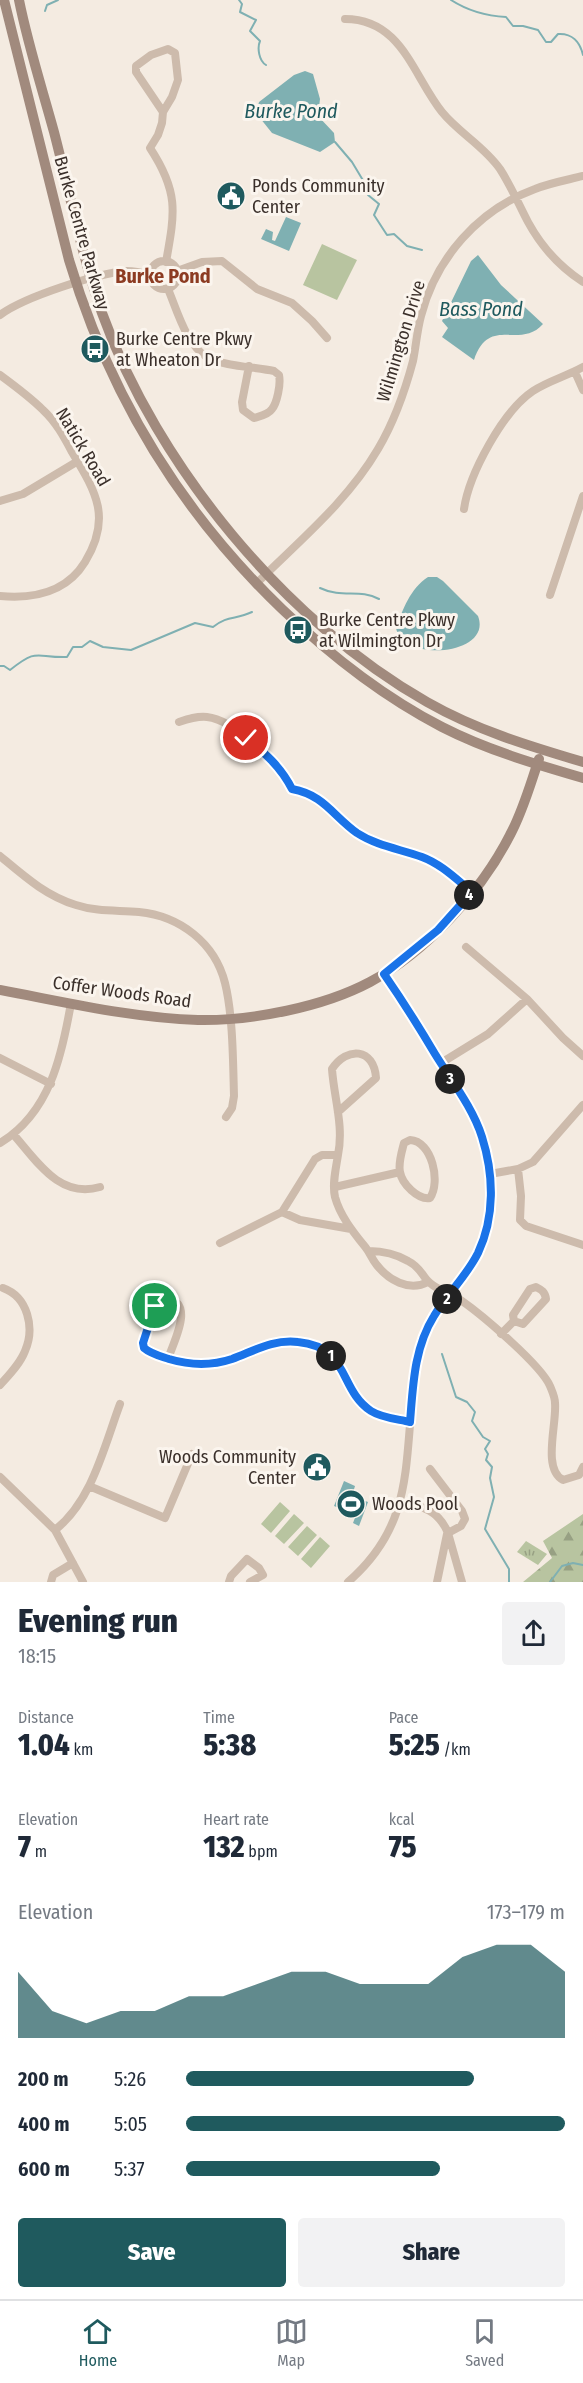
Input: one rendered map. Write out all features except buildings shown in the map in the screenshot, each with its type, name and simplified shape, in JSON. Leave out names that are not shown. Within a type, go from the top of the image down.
[{"type":"main road","name":"Burke Centre Parkway","points":[[4,0],[76,284],[111,373],[150,447],[200,520],[256,584],[333,656],[383,693],[476,743],[537,765],[583,778]]},
{"type":"main road","name":"Burke Centre Parkway","points":[[19,0],[91,279],[120,356],[160,434],[210,508],[267,573],[343,644],[400,686],[464,721],[542,750],[583,762]]},
{"type":"main road","name":"Coffer Woods Road","points":[[0,990],[171,1018],[229,1018],[267,1014],[317,1002],[363,986],[384,974],[438,930],[472,892],[510,835],[542,750]]},
{"type":"street","points":[[345,19],[358,19],[371,23],[395,42],[413,63],[443,113],[489,154],[501,170],[532,229],[547,250],[560,264],[583,282]]},
{"type":"street","points":[[163,112],[136,72],[136,66],[151,55],[168,48],[175,53],[178,80],[163,112],[160,129],[150,148],[171,186],[174,214],[166,262]]},
{"type":"street","name":"Wilmington Drive","points":[[256,584],[321,521],[361,475],[393,420],[405,388],[421,317],[435,277],[451,252],[475,225],[516,198],[534,189],[583,176]]},
{"type":"street","points":[[177,271],[202,262],[222,261],[257,289],[292,303],[327,339]]},
{"type":"street","points":[[150,274],[157,264],[166,262],[173,264],[177,271],[176,282],[168,289]]},
{"type":"street","points":[[0,315],[21,303],[91,279],[128,271],[150,274]]},
{"type":"street","points":[[150,274],[156,286],[168,289]]},
{"type":"street","points":[[168,289],[188,334],[208,357],[274,370],[279,375],[280,381],[273,409],[254,418],[243,410],[242,402],[249,366]]},
{"type":"street","points":[[464,509],[468,488],[508,412],[534,390],[583,367]]},
{"type":"street","points":[[575,372],[583,390]]},
{"type":"street","name":"Natick Road","points":[[0,375],[44,410],[58,428],[92,486],[99,507],[99,530],[90,555],[75,575],[62,586],[47,592],[27,597],[0,596]]},
{"type":"street","points":[[0,501],[17,497],[78,461]]},
{"type":"street","points":[[550,595],[583,496]]},
{"type":"street","points":[[179,722],[189,718],[207,717],[223,723],[271,759],[292,789],[316,796],[341,821],[378,844],[422,857],[438,865],[472,892]]},
{"type":"street","points":[[0,856],[42,890],[76,905],[97,910],[157,915],[187,928],[201,939],[219,966],[226,990],[234,1096],[232,1108],[226,1117]]},
{"type":"street","points":[[466,947],[527,999],[583,1056]]},
{"type":"street","points":[[348,1582],[375,1554],[387,1536],[401,1502],[415,1369],[420,1347],[433,1318],[472,1264],[485,1236],[491,1199],[490,1174],[482,1137],[441,1063],[384,974]]},
{"type":"street","points":[[441,1063],[488,1034],[527,999]]},
{"type":"street","points":[[0,1143],[13,1134],[51,1084],[60,1060],[71,1003]]},
{"type":"street","points":[[338,1112],[376,1078],[376,1068],[368,1057],[359,1053],[346,1055],[332,1069],[340,1142],[335,1187],[338,1204],[351,1229],[385,1274],[399,1282],[419,1287],[428,1282]]},
{"type":"street","points":[[0,1058],[51,1084]]},
{"type":"street","points":[[490,1174],[518,1169],[533,1162],[583,1105]]},
{"type":"street","points":[[13,1134],[49,1175],[59,1183],[78,1190],[89,1191],[100,1187]]},
{"type":"street","points":[[417,1140],[424,1146],[431,1161],[435,1179],[434,1193],[430,1198],[424,1199],[406,1184],[400,1172],[404,1143],[417,1140]]},
{"type":"street","points":[[220,1243],[282,1212],[315,1159],[322,1155],[338,1155]]},
{"type":"street","points":[[518,1169],[521,1196],[520,1220],[526,1226],[583,1245]]},
{"type":"street","points":[[335,1187],[400,1172]]},
{"type":"street","points":[[282,1212],[300,1220],[351,1229]]},
{"type":"street","points":[[369,1251],[381,1251],[411,1262],[423,1272],[428,1282],[461,1301],[540,1368],[555,1401],[553,1469],[563,1480],[579,1475],[583,1467]]},
{"type":"street","points":[[536,1287],[542,1290],[546,1299],[523,1324],[514,1321],[513,1315],[530,1288],[536,1287]]},
{"type":"street","points":[[0,1385],[17,1366],[25,1352],[29,1337],[29,1322],[24,1304],[12,1291],[3,1288]]},
{"type":"street","points":[[168,1359],[182,1317],[182,1310],[176,1301],[165,1299],[155,1306],[143,1343],[146,1350],[168,1359],[190,1364],[214,1363],[234,1358],[267,1344],[292,1341],[306,1343],[320,1348],[334,1358],[356,1396],[369,1410],[384,1417],[410,1422]]},
{"type":"street","points":[[501,1334],[514,1321]]},
{"type":"street","points":[[55,1530],[76,1510],[89,1486],[120,1404]]},
{"type":"street","points":[[89,1486],[165,1518],[192,1454]]},
{"type":"street","points":[[430,1469],[465,1519],[460,1526],[448,1533],[437,1582]]},
{"type":"street","points":[[0,1477],[55,1530],[83,1582]]},
{"type":"street","points":[[401,1502],[433,1511],[443,1522],[462,1582]]},
{"type":"street","points":[[229,1582],[231,1576],[247,1559],[259,1568],[263,1575],[250,1582]]},
{"type":"street","points":[[51,1582],[53,1575],[73,1563]]},
{"type":"green space","points":[[322,244],[357,260],[337,300],[303,285]]},
{"type":"green space","points":[[280,1502],[290,1511],[271,1533],[261,1524]]},
{"type":"green space","points":[[294,1514],[304,1523],[284,1544],[275,1536]]},
{"type":"green space","points":[[583,1514],[583,1582],[523,1582],[552,1558],[543,1541]]},
{"type":"green space","points":[[307,1526],[317,1535],[298,1556],[288,1547]]},
{"type":"green space","points":[[320,1537],[330,1546],[311,1568],[301,1559]]},
{"type":"green space","points":[[526,1541],[547,1554],[538,1565],[517,1552]]},
{"type":"water","name":"Burke Pond","points":[[305,71],[313,74],[320,99],[318,116],[334,133],[335,142],[320,152],[272,133],[256,113],[259,102],[294,75]]},
{"type":"water","points":[[286,217],[301,223],[289,251],[261,239],[266,229],[273,232],[272,240],[275,241]]},
{"type":"water","name":"Bass Pond","points":[[478,255],[501,285],[543,324],[525,334],[496,336],[488,339],[480,347],[474,360],[442,337],[448,328],[442,321],[471,261]]},
{"type":"water","points":[[428,577],[437,577],[443,581],[478,616],[479,629],[472,639],[460,646],[445,650],[429,650],[414,646],[402,639],[396,628],[412,593]]},
{"type":"water","name":"Woods Pool","points":[[344,1481],[355,1486],[352,1496],[368,1502],[359,1526],[353,1523],[356,1515],[334,1506]]},
{"type":"waterway","points":[[45,11],[47,5],[58,0]]},
{"type":"waterway","points":[[239,0],[242,4],[240,12],[256,20],[250,31],[260,41],[259,54],[266,65]]},
{"type":"waterway","points":[[451,0],[477,12],[506,17],[513,26],[538,30],[546,42],[551,42],[558,34],[567,35],[577,42],[583,55]]},
{"type":"waterway","points":[[335,142],[352,162],[364,182],[368,195],[379,204],[374,215],[387,235],[394,234],[407,246],[422,250]]},
{"type":"waterway","points":[[320,588],[336,593],[365,594],[379,599]]},
{"type":"waterway","points":[[0,666],[10,670],[27,658],[37,655],[67,657],[73,647],[82,647],[90,641],[103,647],[131,650],[195,623],[213,627],[227,619],[252,612]]},
{"type":"waterway","points":[[442,1354],[456,1397],[467,1402],[475,1412],[472,1421],[483,1437],[490,1441],[485,1449],[488,1454],[486,1460],[492,1467],[490,1478],[494,1497],[485,1529],[509,1569],[509,1582]]},
{"type":"waterway","points":[[550,1582],[562,1566],[573,1563],[583,1565]]},
{"type":"place","name":"Ponds Community Center","points":[[231,196]]},
{"type":"place","name":"Burke Centre Pkwy at Wheaton Dr","points":[[95,349]]},
{"type":"place","name":"Burke Centre Pkwy at Wilmington Dr","points":[[298,630]]},
{"type":"place","name":"Woods Community Center","points":[[317,1467]]},
{"type":"place","name":"Woods Pool","points":[[351,1504]]},
{"type":"district","name":"Burke Pond","points":[[163,276]]},
{"type":"route","points":[[155,1306],[143,1343],[144,1348],[151,1353],[180,1362],[203,1364],[234,1358],[267,1344],[292,1341],[306,1343],[320,1348],[334,1358],[342,1367],[356,1396],[369,1410],[384,1417],[410,1422],[415,1369],[423,1338],[438,1310],[472,1264],[485,1236],[489,1216],[490,1174],[482,1137],[472,1115],[441,1063],[384,974],[438,930],[472,892],[438,865],[422,857],[378,844],[341,821],[316,796],[292,789],[271,759],[246,738]]}]
